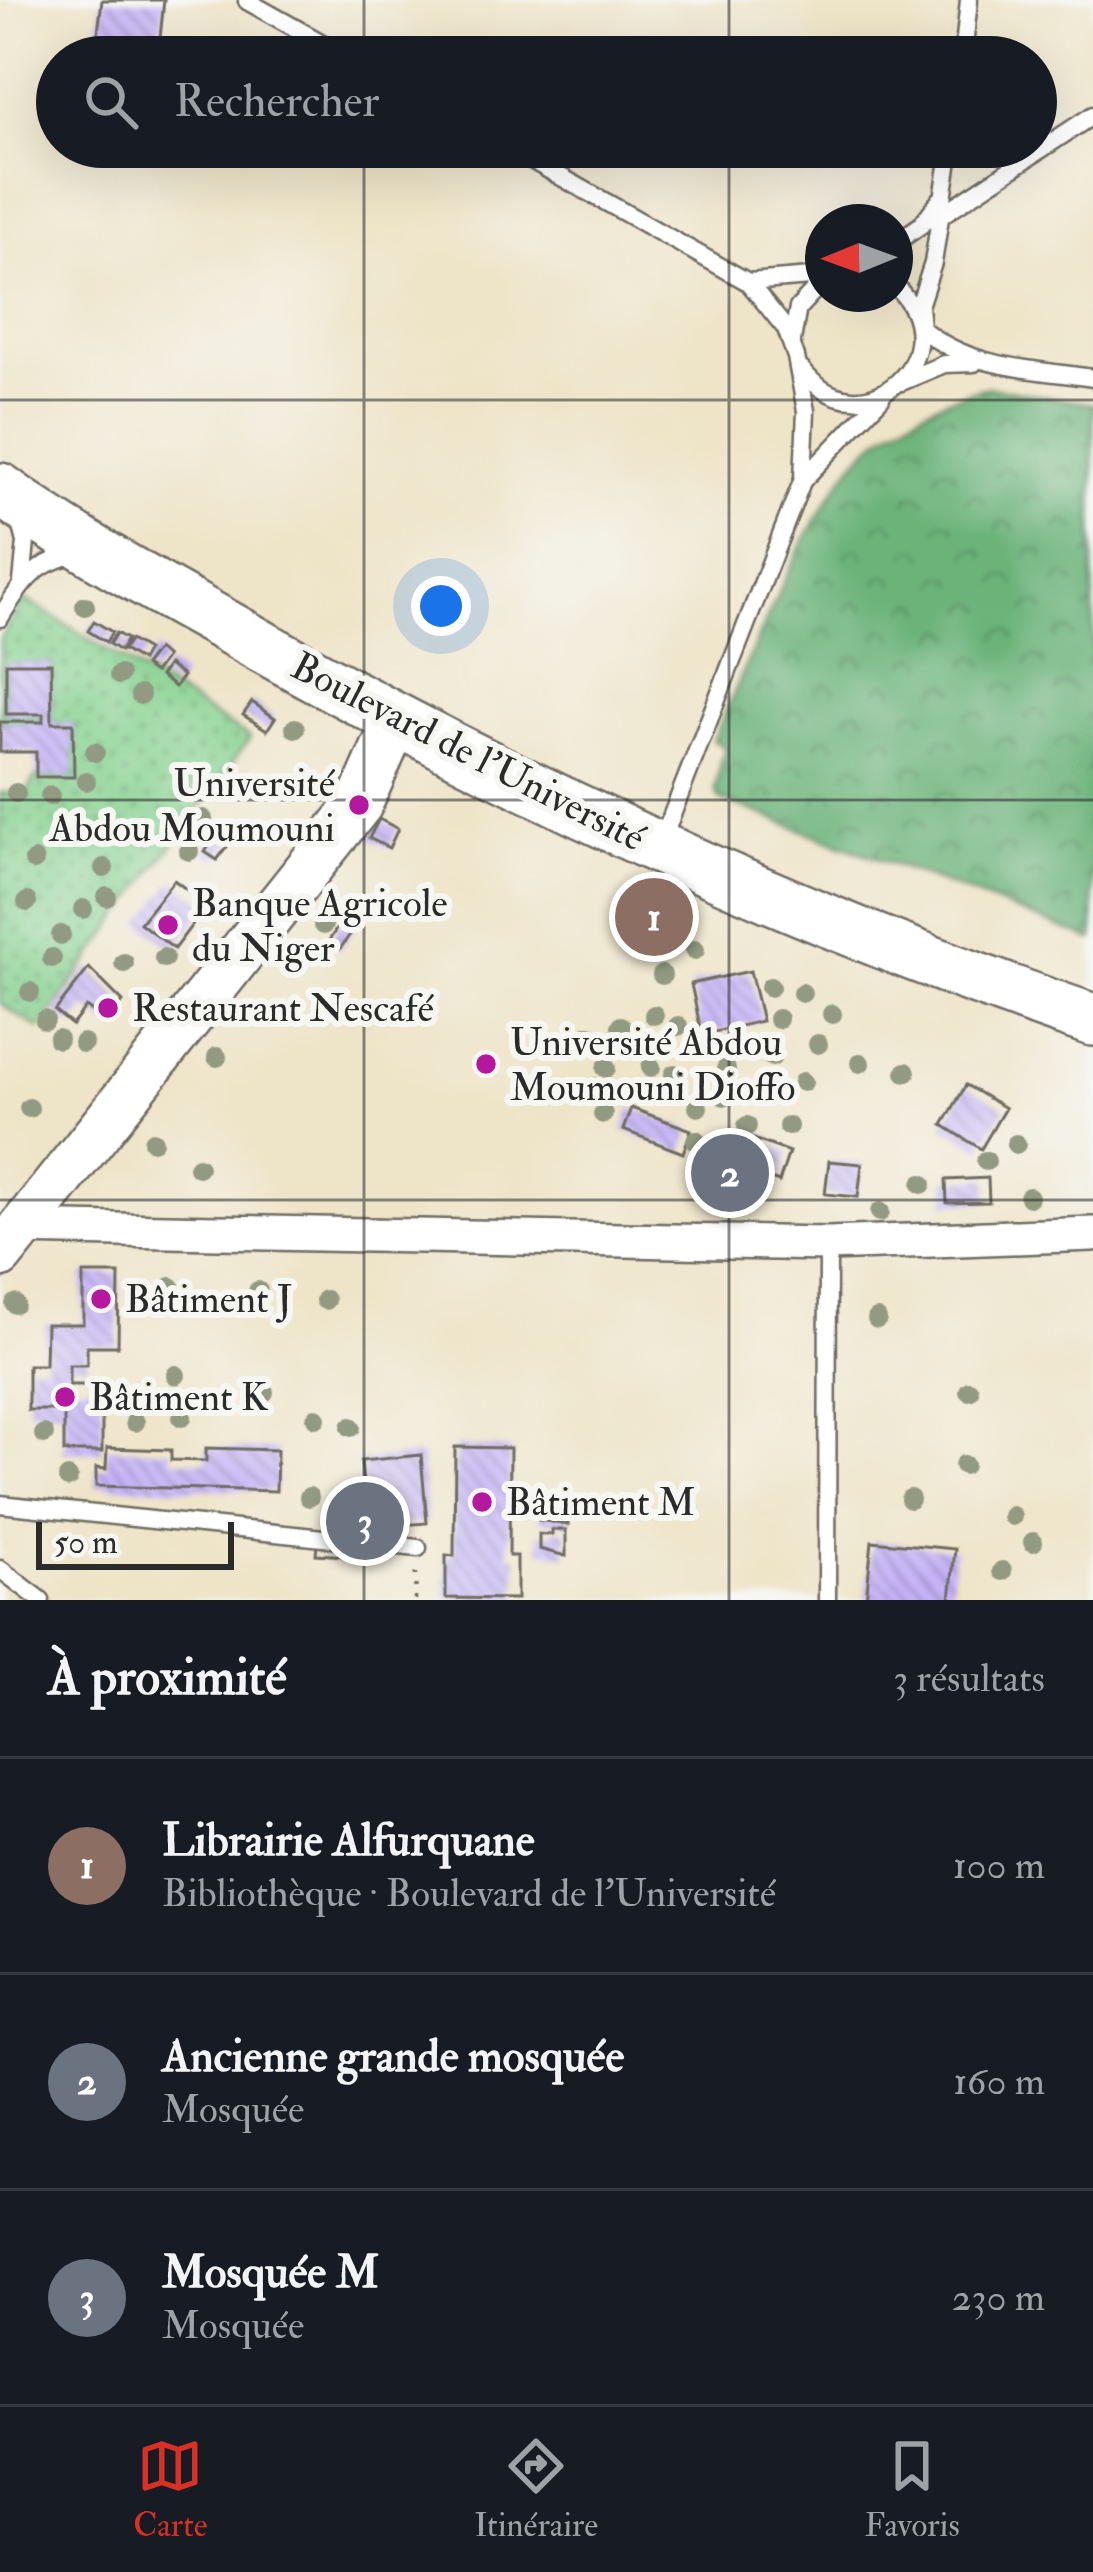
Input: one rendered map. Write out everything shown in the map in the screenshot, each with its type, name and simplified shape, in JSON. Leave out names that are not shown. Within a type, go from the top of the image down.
[{"type":"main road","name":"Boulevard de l'Université","points":[[3,492],[110,560],[396,721],[658,849],[962,975],[1093,1020]]},
{"type":"street","points":[[5,1233],[358,805],[396,721]]},
{"type":"street","points":[[5,1233],[828,1244],[1093,1234]]},
{"type":"lane","points":[[965,36],[969,0]]},
{"type":"lane","points":[[247,1],[310,36]]},
{"type":"lane","points":[[1057,137],[1093,115]]},
{"type":"lane","points":[[545,168],[748,282],[786,329],[796,358],[813,383],[839,398],[868,398],[944,364],[987,362],[1093,378]]},
{"type":"lane","points":[[803,479],[896,385],[919,346],[918,323],[947,168]]},
{"type":"lane","points":[[913,231],[940,208],[1006,168]]},
{"type":"lane","points":[[748,282],[805,280]]},
{"type":"lane","points":[[658,849],[803,479],[806,411],[792,341],[798,308],[805,300]]},
{"type":"lane","points":[[911,312],[938,343],[987,362]]},
{"type":"lane","points":[[3,492],[24,527],[22,583]]},
{"type":"lane","points":[[0,618],[22,583],[59,556],[110,560]]},
{"type":"lane","points":[[827,1600],[828,1244]]},
{"type":"lane","points":[[0,1504],[418,1548]]},
{"type":"lane","points":[[0,1569],[40,1600]]},
{"type":"path","points":[[415,1600],[418,1548]]},
{"type":"green space","points":[[988,387],[1093,404],[1093,940],[720,799],[715,790],[725,747],[713,740],[790,568],[847,472],[875,442],[910,418]]},
{"type":"green space","points":[[24,599],[250,738],[39,1029],[0,1003],[0,793],[27,793],[36,777],[73,777],[73,724],[52,723],[51,663],[6,664],[6,714],[43,714],[43,722],[0,722],[0,639]]},
{"type":"building","points":[[102,0],[164,0],[160,36],[98,36]]},
{"type":"building","points":[[94,621],[112,632],[106,642],[88,631]]},
{"type":"building","points":[[116,633],[127,639],[120,651],[109,644]]},
{"type":"building","points":[[130,640],[147,650],[141,661],[123,650]]},
{"type":"building","points":[[157,649],[166,657],[154,673],[144,666]]},
{"type":"building","points":[[6,663],[51,663],[52,723],[73,723],[74,777],[36,777],[36,752],[0,752],[0,722],[43,722],[43,714],[6,714]]},
{"type":"building","points":[[168,665],[183,676],[175,687],[160,676]]},
{"type":"building","points":[[252,702],[275,718],[267,730],[243,715]]},
{"type":"building","points":[[379,819],[398,829],[389,848],[369,838]]},
{"type":"building","points":[[219,831],[232,840],[217,860],[205,852]]},
{"type":"building","points":[[174,880],[207,905],[174,949],[140,923]]},
{"type":"building","points":[[643,900],[664,909],[653,935],[632,926]]},
{"type":"building","points":[[343,919],[355,927],[340,949],[328,942]]},
{"type":"building","points":[[89,968],[123,1002],[107,1023],[86,1007],[72,1025],[55,1011]]},
{"type":"building","points":[[750,971],[762,1021],[702,1035],[691,984]]},
{"type":"building","points":[[966,1085],[1005,1108],[981,1149],[943,1125]]},
{"type":"building","points":[[631,1108],[691,1130],[683,1153],[623,1130]]},
{"type":"building","points":[[751,1138],[789,1152],[779,1182],[740,1168]]},
{"type":"building","points":[[829,1161],[862,1164],[858,1197],[825,1194]]},
{"type":"building","points":[[988,1178],[989,1202],[947,1203],[946,1180]]},
{"type":"building","points":[[83,1274],[119,1274],[118,1346],[87,1346],[87,1365],[69,1365],[69,1385],[102,1385],[102,1452],[64,1452],[64,1410],[28,1410],[28,1365],[45,1365],[46,1324],[83,1324]]},
{"type":"building","name":"Bâtiment M","points":[[455,1447],[510,1448],[509,1556],[517,1556],[517,1599],[446,1598],[446,1555],[454,1556]]},
{"type":"building","points":[[107,1448],[171,1450],[171,1460],[206,1461],[206,1448],[277,1450],[276,1491],[96,1486],[96,1468],[106,1469]]},
{"type":"building","points":[[421,1455],[427,1523],[367,1528],[361,1461]]},
{"type":"building","points":[[568,1500],[568,1525],[539,1520],[539,1503]]},
{"type":"building","points":[[552,1530],[566,1530],[566,1556],[539,1549],[539,1534],[552,1535]]},
{"type":"building","points":[[872,1541],[955,1549],[950,1600],[866,1600]]},
{"type":"building","points":[[317,1545],[347,1546],[347,1556],[316,1554]]},
{"type":"place","name":"Université Abdou Moumouni","points":[[359,805]]},
{"type":"place","name":"Librairie Alfurquane","points":[[654,917]]},
{"type":"place","name":"Banque Agricole du Niger","points":[[168,925]]},
{"type":"place","name":"Restaurant Nescafé","points":[[108,1008]]},
{"type":"place","name":"Université Abdou Moumouni Dioffo","points":[[486,1064]]},
{"type":"place","name":"Ancienne grande mosquée","points":[[730,1173]]},
{"type":"place","name":"Bâtiment J","points":[[101,1299]]},
{"type":"place","name":"Bâtiment K","points":[[65,1397]]},
{"type":"place","name":"Bâtiment M","points":[[482,1502]]},
{"type":"place","name":"Mosquée M","points":[[365,1521]]}]
